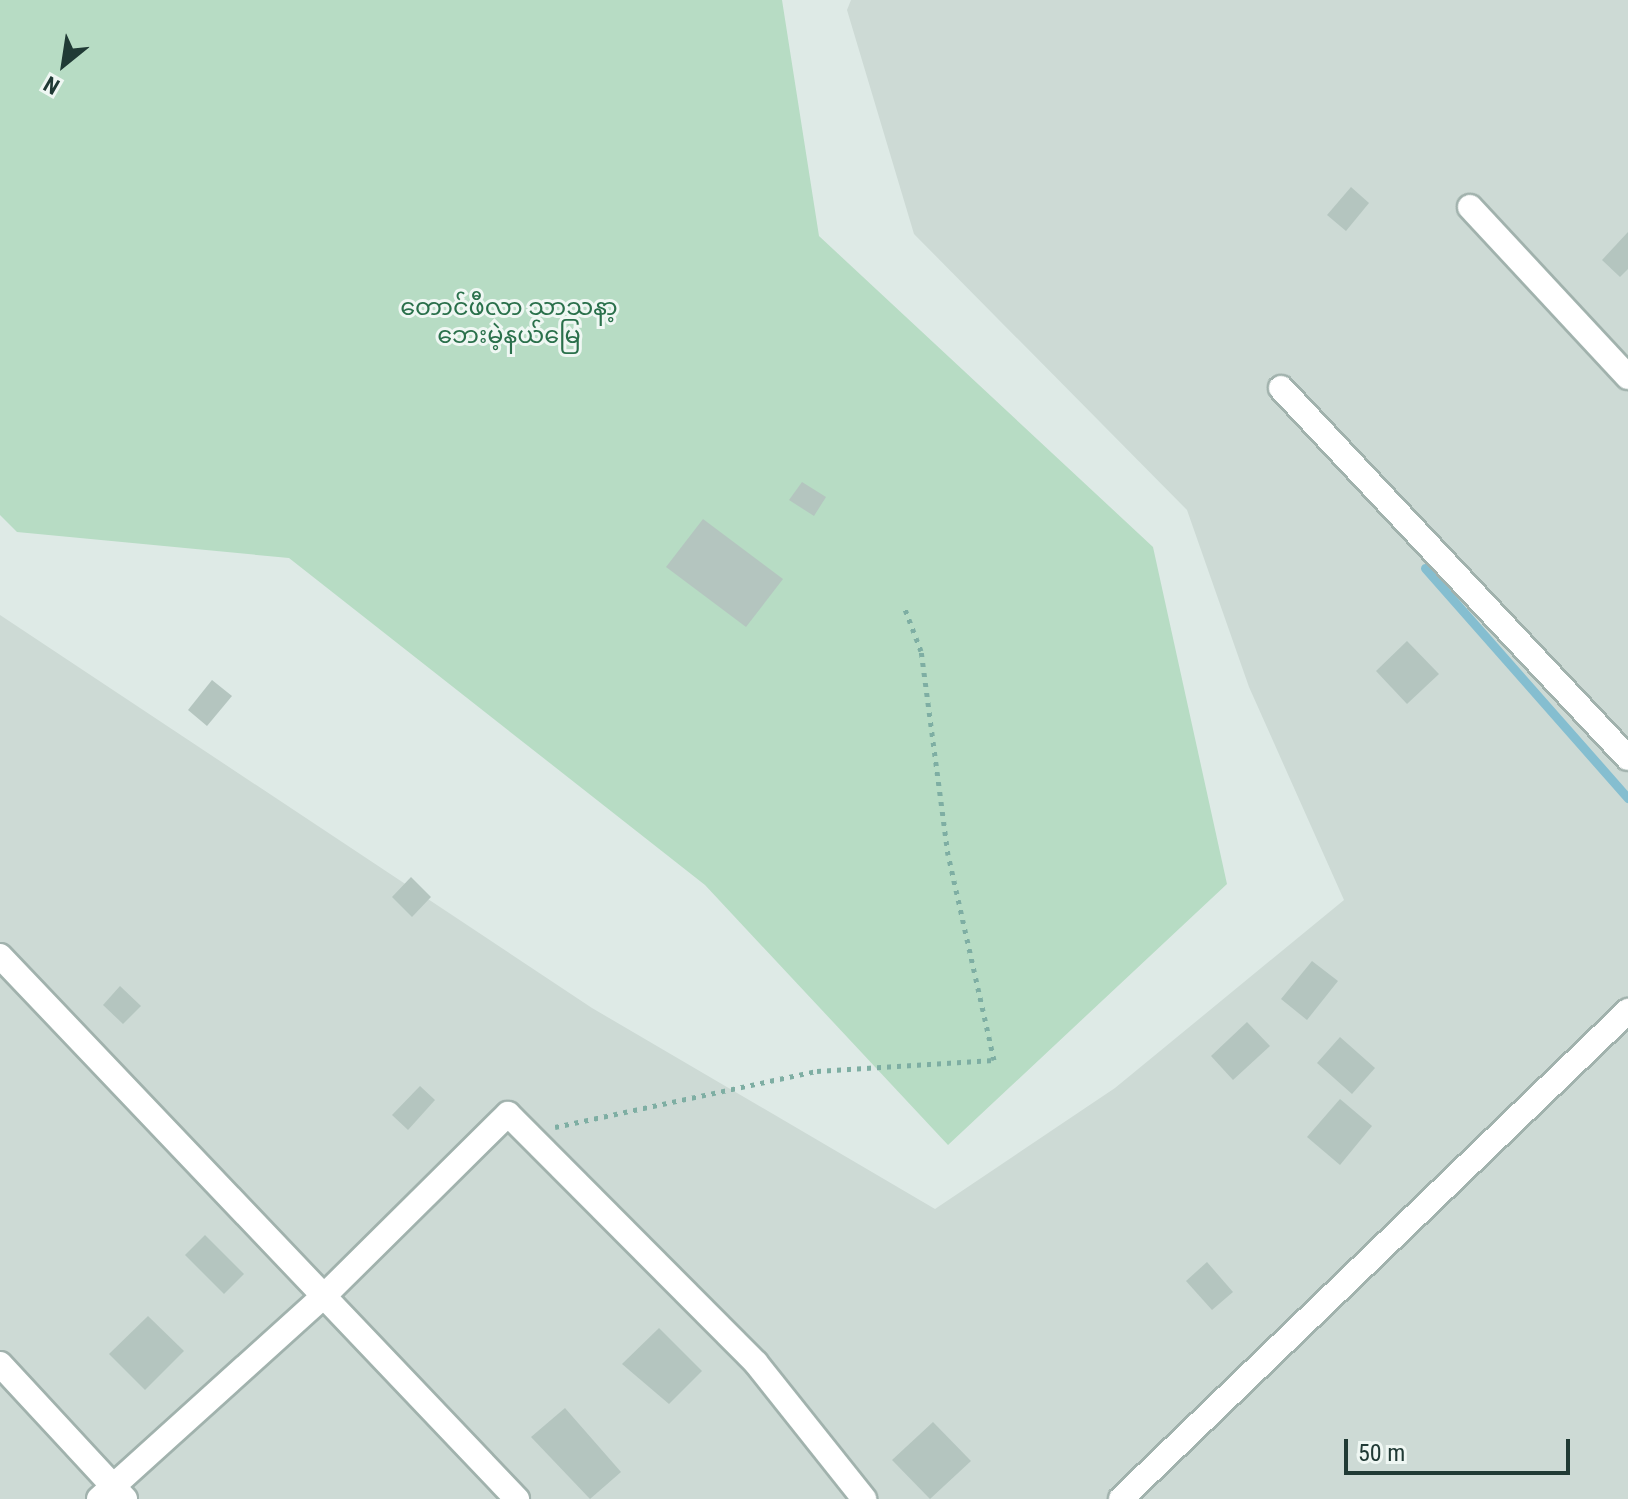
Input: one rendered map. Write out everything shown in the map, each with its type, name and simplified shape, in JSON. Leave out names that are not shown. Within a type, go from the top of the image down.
[{"type":"street","points":[[1470,207],[1628,377]]},
{"type":"street","points":[[1281,388],[1628,758]]},
{"type":"street","points":[[0,956],[326,1294],[517,1499]]},
{"type":"street","points":[[1121,1499],[1628,1011]]},
{"type":"street","points":[[0,1364],[112,1495],[326,1294],[508,1114],[756,1363],[864,1499]]},
{"type":"path","points":[[527,1133],[817,1071],[994,1060],[948,855],[921,651],[905,609]]},
{"type":"shaded area","points":[[851,0],[1628,0],[1628,1499],[0,1499],[0,615],[592,1008],[935,1209],[1115,1088],[1344,900],[1249,687],[1187,510],[914,234],[847,10]]},
{"type":"green space","name":"တောင်ဖီလာ သာသနာ့ ဘေးမဲ့နယ်မြေ","points":[[0,0],[782,0],[819,236],[1153,547],[1227,884],[948,1145],[705,885],[289,558],[17,532],[0,515]]},
{"type":"building","points":[[1351,187],[1369,203],[1346,231],[1327,215]]},
{"type":"building","points":[[1628,232],[1628,269],[1620,277],[1602,260]]},
{"type":"building","points":[[802,482],[826,497],[814,516],[789,500]]},
{"type":"building","points":[[703,519],[783,579],[746,627],[666,567]]},
{"type":"building","points":[[1407,641],[1439,674],[1407,704],[1376,671]]},
{"type":"building","points":[[212,680],[232,696],[207,726],[188,710]]},
{"type":"building","points":[[411,877],[431,897],[412,917],[392,897]]},
{"type":"building","points":[[1312,961],[1338,981],[1307,1020],[1281,999]]},
{"type":"building","points":[[120,986],[141,1006],[123,1024],[103,1005]]},
{"type":"building","points":[[1247,1022],[1270,1046],[1233,1080],[1211,1056]]},
{"type":"building","points":[[1340,1037],[1375,1068],[1352,1094],[1317,1063]]},
{"type":"building","points":[[420,1086],[435,1100],[408,1130],[392,1115]]},
{"type":"building","points":[[1340,1099],[1372,1126],[1340,1165],[1307,1137]]},
{"type":"building","points":[[205,1235],[244,1274],[224,1294],[185,1255]]},
{"type":"building","points":[[1207,1262],[1233,1292],[1212,1310],[1186,1281]]},
{"type":"building","points":[[148,1316],[184,1351],[145,1390],[109,1354]]},
{"type":"building","points":[[659,1328],[702,1371],[669,1404],[622,1364]]},
{"type":"building","points":[[565,1408],[621,1472],[590,1499],[531,1437]]},
{"type":"building","points":[[933,1422],[971,1461],[930,1499],[892,1460]]},
{"type":"waterway","points":[[1425,568],[1628,798]]}]
